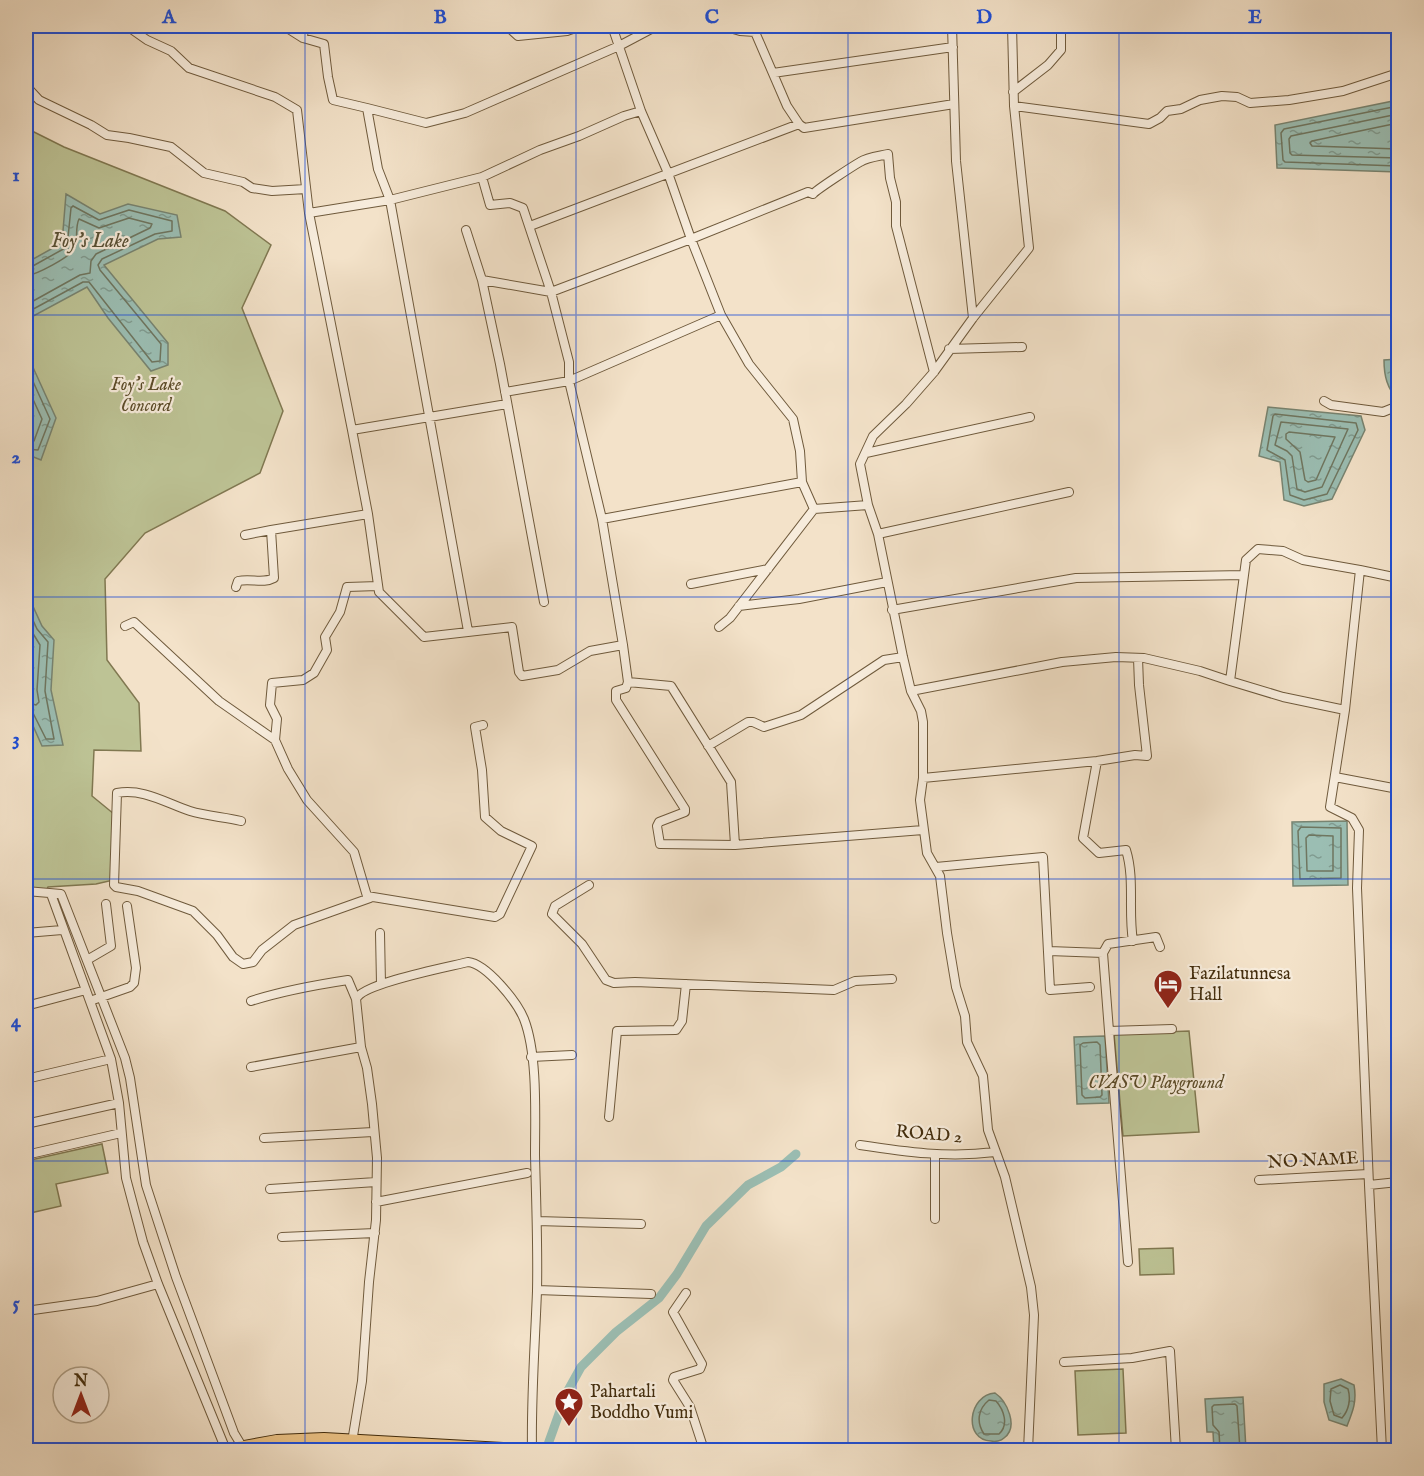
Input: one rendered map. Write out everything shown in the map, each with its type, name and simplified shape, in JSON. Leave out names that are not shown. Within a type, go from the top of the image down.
[{"type":"highway","points":[[238,1449],[298,1441],[503,1450]]},
{"type":"street","points":[[127,26],[147,40],[171,51],[189,68],[275,97],[297,110],[309,213],[368,514],[379,592],[424,636],[512,627],[519,672],[522,676],[558,670],[590,651],[623,645]]},
{"type":"street","points":[[284,26],[303,38],[324,44],[333,100],[426,123],[465,113],[619,46],[652,28],[685,26]]},
{"type":"street","points":[[303,38],[304,26]]},
{"type":"street","points":[[507,26],[518,36],[567,31],[581,26]]},
{"type":"street","points":[[612,26],[641,111],[668,173],[691,239],[722,315],[749,364],[793,419],[800,450],[802,482],[814,509]]},
{"type":"street","points":[[723,26],[740,31],[764,26]]},
{"type":"street","points":[[952,26],[956,161],[973,318]]},
{"type":"street","points":[[1012,26],[1014,106],[1029,248],[973,318],[934,372],[906,404],[873,436],[860,464],[868,505],[878,534],[892,610],[911,691],[924,722],[921,800],[927,853],[940,876],[952,965],[965,1016],[967,1042],[983,1076],[988,1130],[1005,1177],[1031,1287],[1034,1315],[1028,1450]]},
{"type":"street","points":[[1013,92],[1048,65],[1061,50],[1061,26]]},
{"type":"street","points":[[754,29],[787,106],[804,128],[954,104]]},
{"type":"street","points":[[773,73],[953,47]]},
{"type":"street","points":[[1014,106],[1149,124],[1167,111],[1181,109],[1200,100],[1222,96],[1238,97],[1250,103],[1289,100],[1343,91],[1398,73]]},
{"type":"street","points":[[26,87],[39,100],[91,124],[106,135],[171,147],[204,173],[243,182],[252,188],[272,191],[306,189]]},
{"type":"street","points":[[367,108],[378,169],[390,200],[468,631]]},
{"type":"street","points":[[309,213],[390,200],[482,177],[540,150],[641,111]]},
{"type":"street","points":[[530,226],[799,124]]},
{"type":"street","points":[[482,280],[551,292],[808,192],[813,194],[862,161],[888,154],[890,178],[896,202],[896,226],[934,372]]},
{"type":"street","points":[[482,177],[490,205],[510,203],[523,208],[551,292],[569,362],[569,381],[602,519],[623,645],[628,682],[626,688],[616,691],[616,700],[685,809],[685,812],[659,822],[657,826],[660,844],[735,844],[923,830]]},
{"type":"street","points":[[466,230],[482,280],[544,602]]},
{"type":"street","points":[[505,392],[569,381],[722,315]]},
{"type":"street","points":[[950,349],[1022,347]]},
{"type":"street","points":[[1324,401],[1331,405],[1383,412],[1398,406]]},
{"type":"street","points":[[352,430],[507,404]]},
{"type":"street","points":[[866,453],[1030,417]]},
{"type":"street","points":[[602,519],[802,482]]},
{"type":"street","points":[[878,534],[1069,492]]},
{"type":"street","points":[[720,627],[730,618],[814,509],[868,505]]},
{"type":"street","points":[[245,535],[368,514]]},
{"type":"street","points":[[236,587],[238,581],[249,579],[267,582],[274,578],[272,530]]},
{"type":"street","points":[[1230,681],[1246,560],[1258,549],[1283,551],[1303,560],[1398,578]]},
{"type":"street","points":[[691,584],[768,569]]},
{"type":"street","points":[[1360,570],[1345,711],[1330,807],[1352,818],[1359,830],[1357,888],[1382,1450]]},
{"type":"street","points":[[892,610],[1076,578],[1244,575]]},
{"type":"street","points":[[739,606],[799,599],[887,582]]},
{"type":"street","points":[[370,898],[366,894],[354,852],[307,800],[288,770],[275,740],[277,719],[270,705],[272,683],[303,680],[314,673],[327,650],[325,637],[340,612],[347,587],[378,586]]},
{"type":"street","points":[[125,626],[134,622],[219,700],[275,740]]},
{"type":"street","points":[[708,746],[748,722],[764,727],[801,715],[884,660],[903,657]]},
{"type":"street","points":[[911,691],[1062,662],[1116,657],[1138,658],[1200,671],[1283,697],[1345,711]]},
{"type":"street","points":[[923,778],[1097,761],[1135,755],[1147,756],[1138,685],[1138,658]]},
{"type":"street","points":[[628,682],[671,686],[731,782],[735,844]]},
{"type":"street","points":[[241,820],[189,810],[146,794],[125,791],[117,793],[114,885],[138,891],[193,911],[217,935],[233,957],[243,964],[253,962],[262,950],[294,925],[370,898],[495,917],[500,914],[532,846],[501,831],[485,817],[482,770],[475,727],[483,725]]},
{"type":"street","points":[[1097,761],[1083,838],[1099,853],[1126,850],[1130,862],[1130,921],[1133,941]]},
{"type":"street","points":[[1335,777],[1398,789]]},
{"type":"street","points":[[936,867],[1043,857],[1050,990],[1090,987]]},
{"type":"street","points":[[589,885],[555,906],[552,914],[582,944],[606,980],[614,983],[834,990],[855,981],[892,980]]},
{"type":"street","points":[[26,891],[62,894],[125,1059],[130,1078],[146,1185],[238,1449]]},
{"type":"street","points":[[51,894],[62,930],[111,1059],[119,1103],[129,1190],[158,1284],[226,1450]]},
{"type":"street","points":[[87,960],[111,946],[106,904]]},
{"type":"street","points":[[90,1001],[130,987],[136,978],[127,906]]},
{"type":"street","points":[[26,933],[62,930]]},
{"type":"street","points":[[380,933],[381,984]]},
{"type":"street","points":[[1128,1262],[1103,952],[1108,944],[1156,937],[1160,947]]},
{"type":"street","points":[[1049,951],[1103,952]]},
{"type":"street","points":[[356,999],[359,993],[381,984],[468,962],[480,966],[517,1005],[524,1020],[535,1098],[537,1290],[532,1450]]},
{"type":"street","points":[[250,1002],[292,989],[305,989],[348,980],[356,999],[361,1047],[367,1068],[377,1158],[375,1233],[362,1381],[352,1442]]},
{"type":"street","points":[[609,1118],[617,1031],[676,1030],[682,1021],[686,984]]},
{"type":"street","points":[[26,1006],[86,990]]},
{"type":"street","points":[[1109,1031],[1172,1029]]},
{"type":"street","points":[[251,1067],[361,1047]]},
{"type":"street","points":[[531,1057],[572,1055]]},
{"type":"street","points":[[26,1079],[111,1059]]},
{"type":"street","points":[[26,1124],[119,1103]]},
{"type":"street","points":[[264,1138],[374,1132]]},
{"type":"street","points":[[26,1155],[121,1133]]},
{"type":"street","name":"ROAD 2","points":[[860,1145],[935,1155],[995,1152]]},
{"type":"street","points":[[935,1155],[935,1219]]},
{"type":"street","points":[[376,1202],[527,1173]]},
{"type":"street","name":"NO NAME","points":[[1259,1180],[1368,1174]]},
{"type":"street","points":[[270,1189],[376,1182]]},
{"type":"street","points":[[1369,1185],[1398,1182]]},
{"type":"street","points":[[537,1221],[641,1224]]},
{"type":"street","points":[[282,1237],[375,1233]]},
{"type":"street","points":[[26,1311],[98,1301],[158,1284]]},
{"type":"street","points":[[537,1290],[651,1294]]},
{"type":"street","points":[[686,1293],[673,1312],[702,1364],[700,1369],[674,1377],[673,1380],[690,1407],[704,1450]]},
{"type":"street","points":[[1064,1362],[1132,1358],[1170,1351],[1176,1450]]},
{"type":"green space","name":"Foy’s Lake Concord","points":[[26,128],[64,147],[225,211],[271,245],[242,308],[283,411],[260,473],[145,533],[105,579],[107,660],[139,703],[141,751],[94,750],[92,796],[114,814],[118,879],[96,884],[48,887],[46,891],[26,888]]},
{"type":"green space","name":"CVASU Playground","points":[[1189,1031],[1199,1132],[1123,1136],[1114,1034]]},
{"type":"green space","points":[[102,1144],[108,1173],[56,1184],[61,1206],[26,1214],[26,1161]]},
{"type":"green space","points":[[1173,1248],[1174,1274],[1140,1275],[1139,1249]]},
{"type":"green space","points":[[1123,1369],[1126,1433],[1078,1435],[1075,1371]]},
{"type":"water","points":[[1398,100],[1398,172],[1277,168],[1275,125]]},
{"type":"water","name":"Foy's Lake","points":[[66,194],[100,214],[128,204],[177,215],[181,237],[158,239],[104,265],[168,343],[168,365],[151,371],[108,318],[87,287],[26,320],[26,263],[62,243]]},
{"type":"water","points":[[26,352],[56,418],[41,460],[26,454]]},
{"type":"water","points":[[1398,359],[1398,400],[1387,382],[1384,360]]},
{"type":"water","points":[[1268,407],[1361,416],[1365,430],[1332,499],[1304,506],[1284,500],[1280,462],[1259,456]]},
{"type":"water","points":[[26,591],[42,626],[54,640],[51,690],[63,745],[42,746],[26,710]]},
{"type":"water","points":[[1347,821],[1348,885],[1293,886],[1292,822]]},
{"type":"water","points":[[1105,1036],[1109,1103],[1077,1104],[1074,1037]]},
{"type":"water","points":[[1341,1379],[1354,1385],[1355,1391],[1354,1406],[1347,1426],[1329,1420],[1324,1402],[1324,1384]]},
{"type":"water","points":[[995,1393],[1004,1402],[1011,1421],[1008,1433],[1000,1441],[982,1439],[976,1433],[972,1417],[979,1401]]},
{"type":"water","points":[[1243,1397],[1246,1450],[1214,1450],[1213,1432],[1207,1432],[1205,1399]]},
{"type":"waterway","points":[[546,1450],[566,1394],[581,1367],[616,1332],[659,1298],[677,1274],[706,1226],[748,1185],[781,1167],[796,1154]]},
{"type":"place","name":"Fazilatunnesa Hall","points":[[1168,1010]]},
{"type":"place","name":"Pahartali Boddho Vumi","points":[[569,1428]]}]
